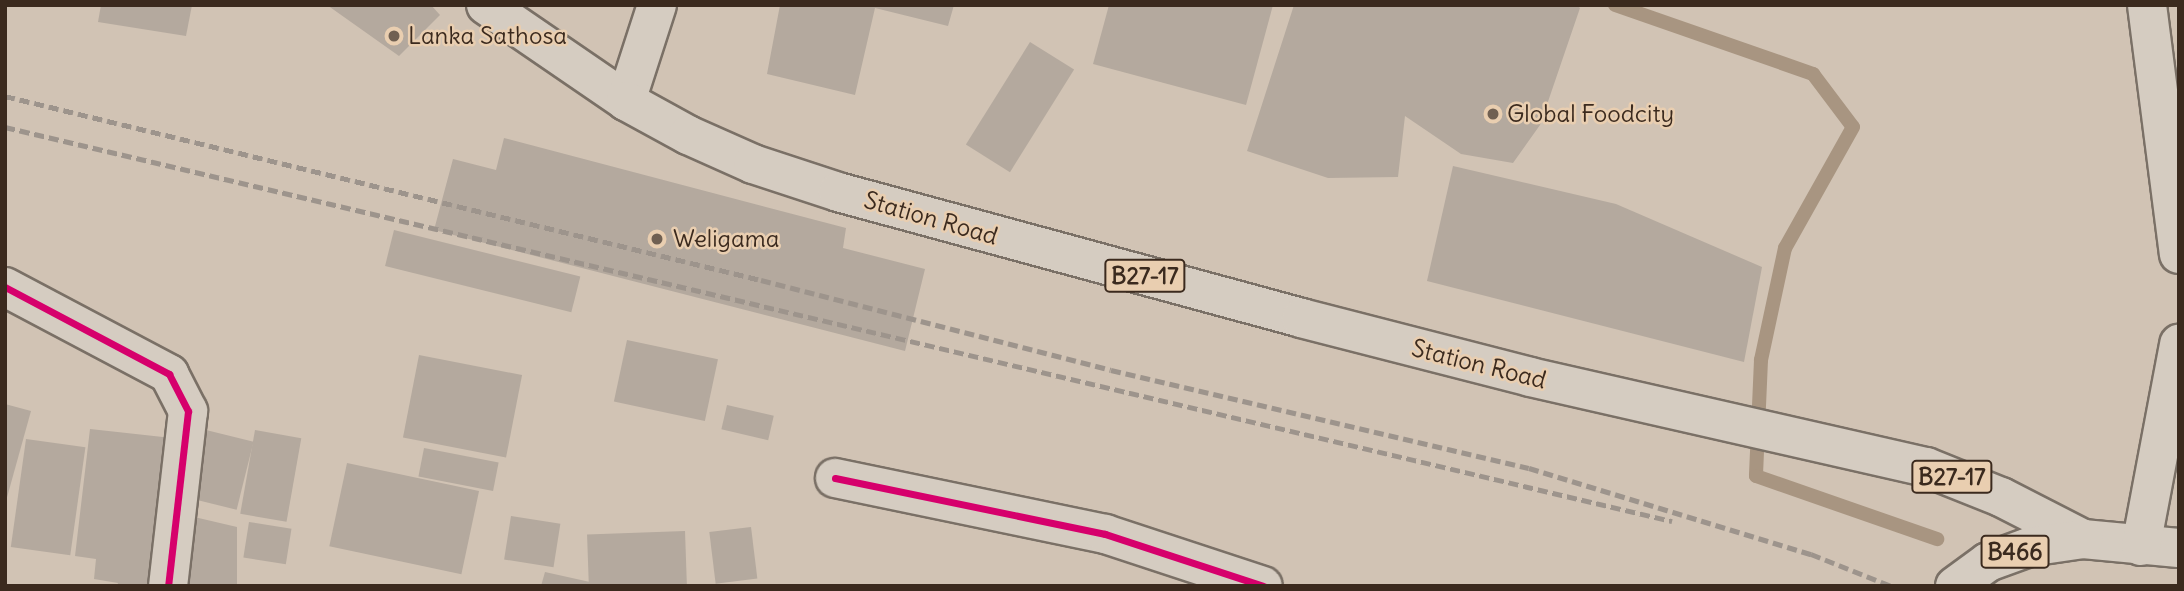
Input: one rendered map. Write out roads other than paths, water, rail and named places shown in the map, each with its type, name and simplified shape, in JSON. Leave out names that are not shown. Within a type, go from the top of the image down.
[{"type":"main road","name":"Station Road","points":[[485,5],[625,101],[688,135],[753,164],[838,192],[1288,315],[1677,412],[1812,439],[1926,467],[2001,497],[2083,539],[2141,547],[2179,548]]},
{"type":"main road","points":[[625,101],[657,5]]},
{"type":"main road","points":[[2147,5],[2179,254]]},
{"type":"main road","points":[[5,288],[169,374],[188,411],[168,586]]},
{"type":"main road","points":[[2141,547],[2179,344]]},
{"type":"main road","points":[[835,478],[1105,534],[1263,586]]},
{"type":"main road","name":"B466","points":[[1955,586],[1988,562],[2029,547],[2083,539]]},
{"type":"waterway","points":[[1615,5],[1813,74],[1853,127],[1785,248],[1761,360],[1756,476],[1937,539]]},
{"type":"railway","points":[[5,96],[761,280],[1111,370],[1529,468],[1811,554],[1891,586]]},
{"type":"railway","points":[[5,127],[1672,521]]},
{"type":"place","name":"Lanka Sathosa","points":[[394,36]]},
{"type":"place","name":"Global Foodcity","points":[[1493,114]]},
{"type":"place","name":"Weligama","points":[[657,239]]}]
